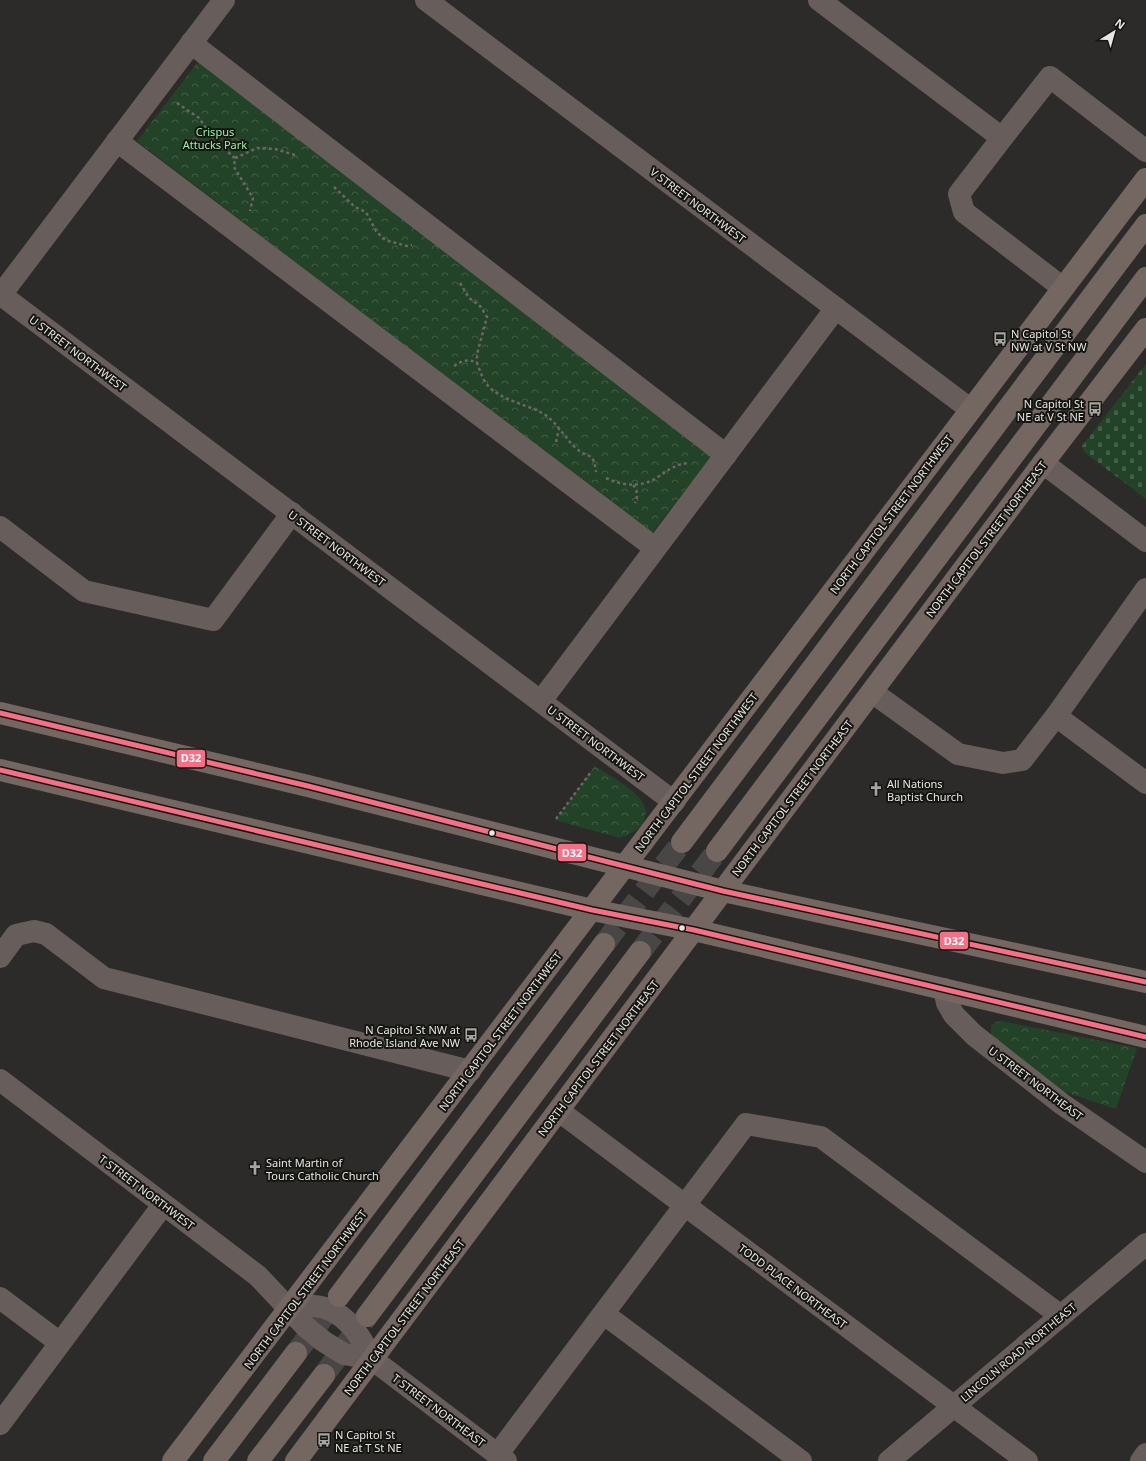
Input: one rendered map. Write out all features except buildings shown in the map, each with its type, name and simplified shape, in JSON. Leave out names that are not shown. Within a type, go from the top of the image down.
[{"type":"main road","name":"NORTH CAPITOL STREET NORTHWEST","points":[[173,1461],[1146,179]]},
{"type":"main road","points":[[682,842],[1146,225]]},
{"type":"main road","points":[[717,851],[1146,278]]},
{"type":"main road","name":"NORTH CAPITOL STREET NORTHEAST","points":[[296,1461],[1043,463],[1146,329]]},
{"type":"main road","points":[[0,714],[308,786],[624,868],[723,891],[1146,982]]},
{"type":"main road","points":[[0,770],[592,910],[694,930],[1146,1037]]},
{"type":"main road","points":[[339,1296],[604,944]]},
{"type":"main road","points":[[367,1316],[640,952]]},
{"type":"main road","points":[[214,1461],[296,1353]]},
{"type":"main road","points":[[258,1461],[324,1375]]},
{"type":"street","points":[[0,295],[224,0]]},
{"type":"street","name":"V STREET NORTHWEST","points":[[426,0],[970,409]]},
{"type":"street","points":[[819,0],[1002,138]]},
{"type":"street","points":[[191,43],[726,455]]},
{"type":"street","points":[[1063,288],[964,212],[959,194],[1050,77],[1146,151]]},
{"type":"street","points":[[117,141],[655,548]]},
{"type":"street","name":"U STREET NORTHWEST","points":[[0,295],[292,513],[674,802]]},
{"type":"street","points":[[541,701],[836,308]]},
{"type":"street","points":[[1043,463],[1146,541]]},
{"type":"street","points":[[0,527],[84,591],[213,620],[292,513]]},
{"type":"street","points":[[872,692],[958,754],[1003,762],[1022,760],[1056,716],[1146,589]]},
{"type":"street","points":[[1056,716],[1146,783]]},
{"type":"street","points":[[0,957],[16,935],[34,931],[46,934],[104,978],[470,1070]]},
{"type":"street","name":"U STREET NORTHEAST","points":[[944,989],[947,1003],[954,1015],[974,1035],[1062,1104],[1146,1162]]},
{"type":"street","name":"T STREET NORTHWEST","points":[[0,1080],[258,1276],[289,1310],[323,1342]]},
{"type":"street","name":"TODD PLACE NORTHEAST","points":[[559,1111],[1027,1461]]},
{"type":"street","points":[[501,1458],[604,1314],[746,1124],[821,1137],[1061,1316]]},
{"type":"street","points":[[0,1424],[163,1205]]},
{"type":"street","name":"LINCOLN ROAD NORTHEAST","points":[[889,1461],[1146,1244]]},
{"type":"street","points":[[0,1298],[60,1343]]},
{"type":"street","name":"T STREET NORTHEAST","points":[[289,1310],[315,1306],[325,1308],[342,1318],[355,1329],[372,1359],[501,1458]]},
{"type":"street","points":[[604,1314],[801,1461]]},
{"type":"street","name":"T STREET NORTHEAST","points":[[323,1342],[344,1354],[372,1359]]},
{"type":"street","points":[[1141,1461],[1146,1454]]},
{"type":"path","points":[[157,89],[199,118],[216,142],[235,158]]},
{"type":"path","points":[[235,158],[257,148],[275,149],[302,157]]},
{"type":"path","points":[[235,158],[234,167],[253,198],[242,235]]},
{"type":"path","points":[[332,183],[350,203],[366,212],[376,231],[385,240],[407,246],[414,244]]},
{"type":"path","points":[[457,277],[469,298],[480,306],[487,317],[477,354],[477,362],[484,381],[491,389],[543,413],[564,432],[575,448],[591,456],[596,462],[597,474]]},
{"type":"path","points":[[439,385],[452,367],[462,361],[471,360],[477,362]]},
{"type":"path","points":[[604,477],[625,485],[633,485],[652,481],[675,465],[690,462]]},
{"type":"path","points":[[556,820],[591,772]]},
{"type":"green space","name":"Crispus Attucks Park","points":[[198,62],[712,456],[651,534],[137,141]]},
{"type":"green space","points":[[1146,364],[1146,499],[1084,452],[1082,446]]},
{"type":"green space","points":[[595,766],[621,782],[638,796],[644,804],[646,812],[644,821],[640,827],[620,838],[555,820]]},
{"type":"green space","points":[[1001,1021],[1137,1048],[1116,1109],[1065,1092],[991,1035],[991,1026],[995,1022]]},
{"type":"tunnel","points":[[604,944],[682,842]]},
{"type":"tunnel","points":[[640,952],[717,851]]},
{"type":"tunnel","points":[[296,1353],[339,1296]]},
{"type":"tunnel","points":[[324,1375],[367,1316]]},
{"type":"transit line","name":"D32","points":[[0,713],[308,786],[723,891],[1146,982]]},
{"type":"transit line","name":"D32","points":[[0,770],[592,910],[694,930],[1146,1037]]},
{"type":"place","name":"N Capitol St NW at V St NW","points":[[1000,339]]},
{"type":"place","name":"N Capitol St NE at V St NE","points":[[1095,409]]},
{"type":"place","name":"All Nations Baptist Church","points":[[876,789]]},
{"type":"place","name":"N Capitol St NW at Rhode Island Ave NW","points":[[471,1035]]},
{"type":"place","name":"Saint Martin of Tours Catholic Church","points":[[255,1168]]},
{"type":"place","name":"N Capitol St NE at T St NE","points":[[324,1440]]}]
